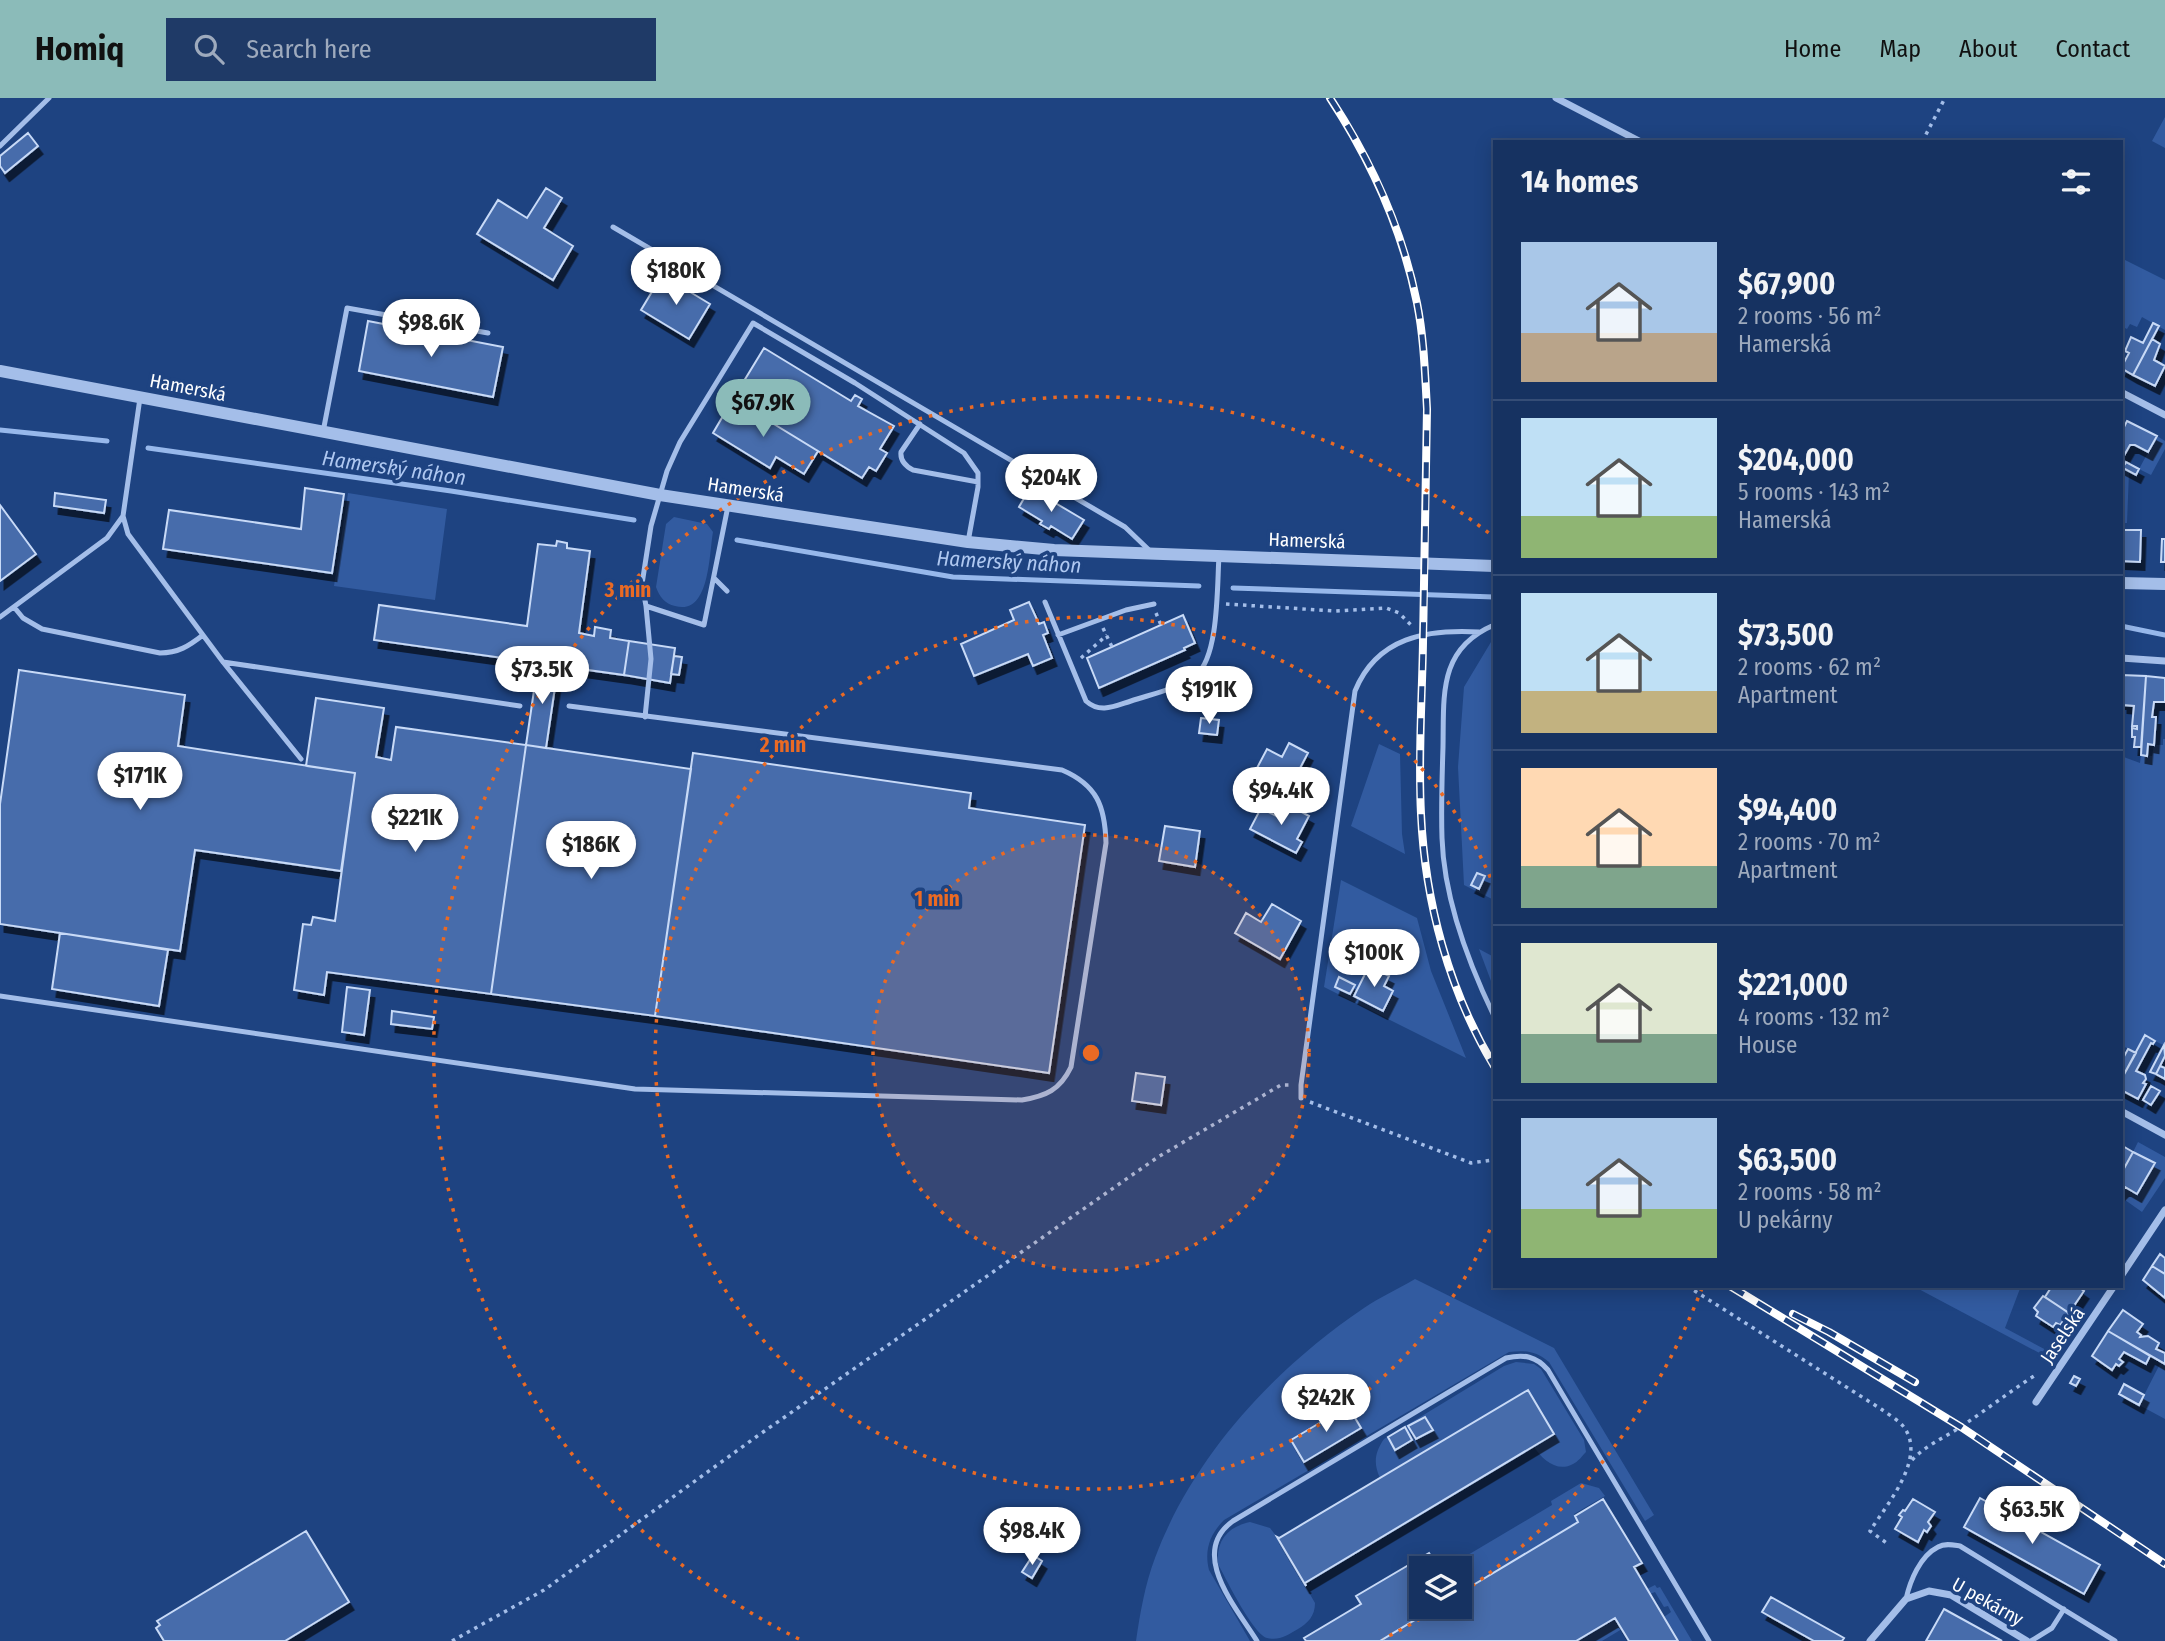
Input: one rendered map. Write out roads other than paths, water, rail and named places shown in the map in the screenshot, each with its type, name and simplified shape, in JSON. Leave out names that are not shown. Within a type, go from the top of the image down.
[{"type":"street","points":[[1556,98],[1638,140]]},
{"type":"street","name":"Hamerská","points":[[0,371],[660,495],[968,542],[1054,550],[1493,566]]},
{"type":"street","points":[[2123,392],[2165,415]]},
{"type":"street","points":[[2123,583],[2165,584]]},
{"type":"street","points":[[2123,658],[2165,661]]},
{"type":"street","points":[[2123,1112],[2165,1135]]},
{"type":"street","points":[[2123,1273],[2165,1210]]},
{"type":"street","name":"Jaselská","points":[[2036,1402],[2113,1288]]},
{"type":"street","name":"U pekárny","points":[[1906,1599],[1929,1591],[1951,1595],[2029,1641]]},
{"type":"street","points":[[1870,1641],[1906,1599]]},
{"type":"lane","points":[[0,146],[49,98]]},
{"type":"lane","points":[[613,227],[1125,527],[1153,554]]},
{"type":"lane","points":[[323,432],[347,307],[488,333]]},
{"type":"lane","points":[[645,717],[650,659],[642,584],[651,526],[676,450],[753,323],[964,453],[978,473],[968,542]]},
{"type":"lane","points":[[140,398],[123,516],[128,534],[223,662],[301,759]]},
{"type":"lane","points":[[920,424],[901,452],[900,457],[904,464],[913,470],[978,482]]},
{"type":"lane","points":[[646,606],[707,625],[728,506]]},
{"type":"lane","points":[[0,617],[107,538],[123,516]]},
{"type":"lane","points":[[1045,602],[1086,701],[1096,708],[1108,708],[1175,686],[1198,674],[1205,664],[1211,644],[1219,556]]},
{"type":"lane","points":[[714,578],[727,590]]},
{"type":"lane","points":[[1058,635],[1126,610],[1154,604]]},
{"type":"lane","points":[[14,607],[23,618],[42,629],[160,653],[171,653],[188,647],[203,635]]},
{"type":"lane","points":[[1493,625],[1479,632],[1456,653],[1449,667],[1446,680],[1442,841],[1460,930],[1480,987],[1493,1014]]},
{"type":"lane","points":[[1301,1098],[1355,691],[1363,672],[1375,658],[1398,643],[1439,631],[1479,632]]},
{"type":"lane","points":[[223,662],[520,706]]},
{"type":"lane","points":[[0,996],[635,1090],[1022,1100],[1049,1094],[1059,1086],[1071,1067],[1106,843],[1102,808],[1093,792],[1080,778],[1062,770],[569,706]]},
{"type":"lane","points":[[1257,1641],[1214,1565],[1214,1545],[1218,1534],[1257,1507],[1506,1358],[1516,1356],[1534,1358],[1541,1362],[1553,1377],[1709,1641]]},
{"type":"lane","points":[[1906,1599],[1914,1574],[1931,1552],[1946,1544],[1960,1546],[2115,1641]]},
{"type":"lane","points":[[2029,1641],[2052,1628],[2064,1609]]},
{"type":"waterway","name":"Hamerský náhon","points":[[0,430],[107,441]]},
{"type":"waterway","name":"Hamerský náhon","points":[[148,448],[634,520]]},
{"type":"waterway","name":"Hamerský náhon","points":[[737,540],[953,577],[1199,586]]},
{"type":"waterway","name":"Hamerský náhon","points":[[1233,588],[1493,597]]},
{"type":"waterway","name":"Hamerský náhon","points":[[2123,626],[2165,635]]},
{"type":"railway","points":[[1330,98],[1359,146],[1384,196],[1411,275],[1419,316],[1427,409],[1420,750],[1423,847],[1434,913],[1452,977],[1493,1064]]},
{"type":"railway","points":[[1733,1288],[1961,1427],[2165,1564]]},
{"type":"railway","points":[[1793,1314],[1915,1382]]}]
